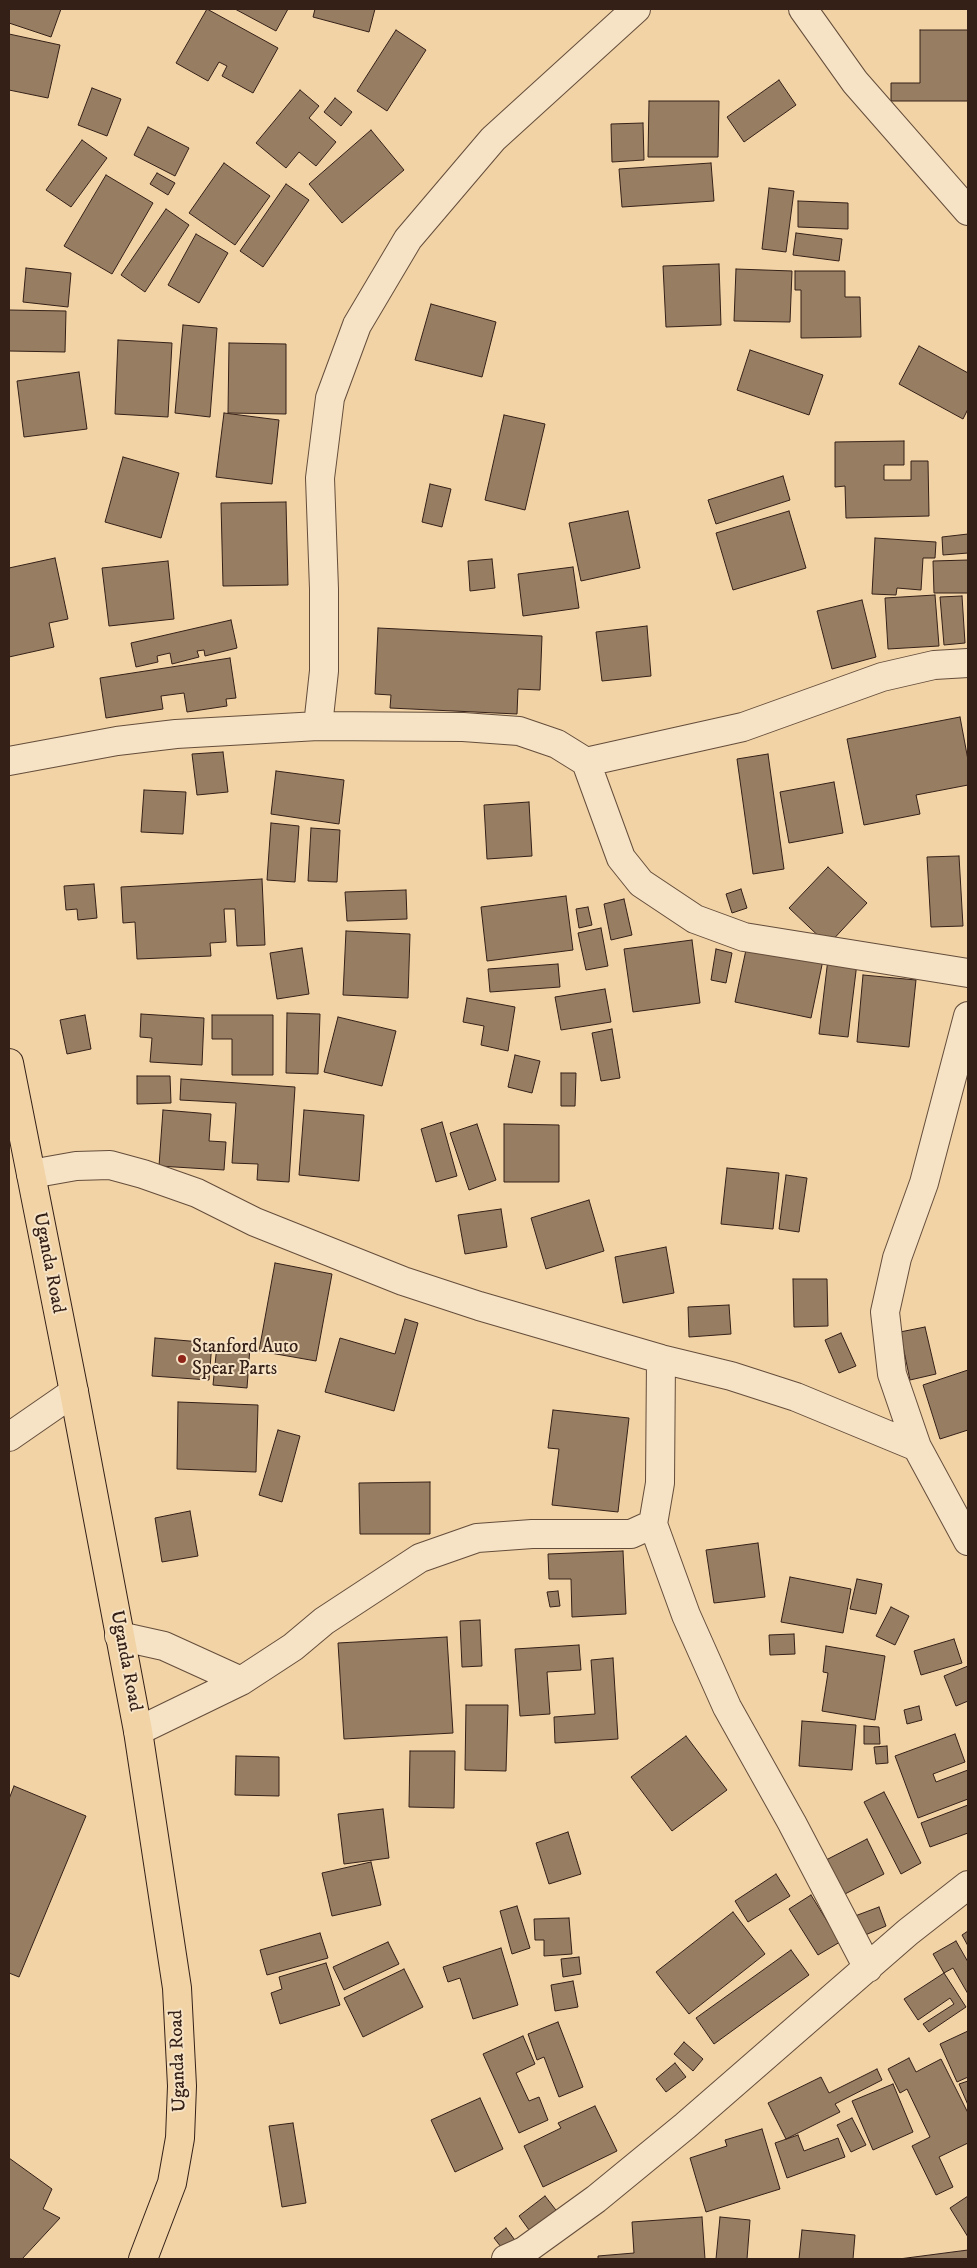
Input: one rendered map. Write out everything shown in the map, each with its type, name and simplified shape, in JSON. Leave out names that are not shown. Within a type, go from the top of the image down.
[{"type":"main road","name":"Uganda Road","points":[[9,1063],[138,1731],[177,1988],[182,2086],[180,2138],[172,2183],[143,2259]]},
{"type":"street","points":[[318,726],[324,671],[324,589],[320,478],[330,398],[357,325],[408,239],[493,139],[636,9]]},
{"type":"street","points":[[803,9],[855,82],[968,211]]},
{"type":"street","points":[[586,762],[743,727],[882,678],[934,665],[968,664]]},
{"type":"street","points":[[9,761],[117,741],[176,734],[318,726],[463,727],[519,731],[557,744],[586,762],[621,858],[641,882],[695,919],[744,936],[968,973]]},
{"type":"street","points":[[968,1016],[924,1183],[897,1258],[885,1312],[892,1374],[917,1447],[968,1541]]},
{"type":"street","points":[[31,1174],[76,1166],[110,1165],[144,1174],[197,1193],[255,1222],[403,1281],[479,1306],[661,1359],[731,1376],[796,1397],[917,1447]]},
{"type":"street","points":[[661,1359],[660,1483],[653,1524],[686,1615],[727,1707],[792,1823],[868,1968]]},
{"type":"street","points":[[9,1438],[74,1392]]},
{"type":"street","points":[[138,1731],[241,1681],[293,1647],[324,1621],[420,1558],[477,1538],[532,1534],[631,1534],[653,1524]]},
{"type":"street","points":[[119,1636],[164,1646],[241,1681]]},
{"type":"street","points":[[506,2259],[524,2251],[596,2199],[686,2126],[908,1932],[968,1885]]},
{"type":"building","points":[[9,9],[61,9],[51,37],[9,23]]},
{"type":"building","points":[[207,9],[278,48],[253,93],[222,76],[227,66],[219,62],[208,81],[176,63]]},
{"type":"building","points":[[235,9],[288,9],[276,31]]},
{"type":"building","points":[[315,9],[375,9],[369,32],[313,17]]},
{"type":"building","points":[[396,30],[426,50],[387,111],[357,91]]},
{"type":"building","points":[[920,30],[968,30],[968,101],[891,101],[891,83],[920,83]]},
{"type":"building","points":[[9,34],[60,45],[48,98],[9,90]]},
{"type":"building","points":[[779,80],[796,105],[744,142],[727,117]]},
{"type":"building","points":[[92,88],[121,99],[107,136],[78,125]]},
{"type":"building","points":[[300,90],[319,106],[309,118],[336,142],[316,166],[299,152],[286,168],[256,143]]},
{"type":"building","points":[[335,98],[352,112],[341,126],[324,112]]},
{"type":"building","points":[[649,101],[719,101],[718,157],[648,157]]},
{"type":"building","points":[[643,123],[644,160],[612,162],[611,124]]},
{"type":"building","points":[[148,127],[189,148],[175,176],[134,155]]},
{"type":"building","points":[[371,130],[404,170],[342,223],[309,184]]},
{"type":"building","points":[[82,140],[107,158],[71,207],[46,190]]},
{"type":"building","points":[[224,163],[270,196],[235,245],[189,213]]},
{"type":"building","points":[[711,163],[714,201],[622,207],[619,169]]},
{"type":"building","points":[[157,173],[175,183],[168,195],[150,184]]},
{"type":"building","points":[[106,175],[153,203],[112,274],[64,246]]},
{"type":"building","points":[[286,184],[309,200],[263,267],[240,251]]},
{"type":"building","points":[[769,188],[794,191],[786,252],[762,249]]},
{"type":"building","points":[[798,201],[848,203],[848,229],[798,227]]},
{"type":"building","points":[[166,209],[189,225],[145,292],[121,275]]},
{"type":"building","points":[[796,233],[842,239],[839,261],[793,255]]},
{"type":"building","points":[[196,234],[228,253],[199,303],[168,285]]},
{"type":"building","points":[[719,264],[721,325],[666,327],[663,266]]},
{"type":"building","points":[[26,268],[71,273],[68,307],[23,302]]},
{"type":"building","points":[[736,269],[792,271],[790,322],[734,321]]},
{"type":"building","points":[[795,271],[845,271],[845,297],[860,297],[861,337],[801,338],[801,290],[795,290]]},
{"type":"building","points":[[431,304],[496,322],[482,377],[415,360]]},
{"type":"building","points":[[9,310],[66,311],[65,352],[9,351]]},
{"type":"building","points":[[183,325],[217,328],[210,417],[175,413]]},
{"type":"building","points":[[118,340],[172,343],[168,417],[115,414]]},
{"type":"building","points":[[229,343],[286,344],[286,414],[228,413]]},
{"type":"building","points":[[919,346],[968,373],[968,409],[963,419],[899,384]]},
{"type":"building","points":[[750,350],[823,375],[809,415],[737,390]]},
{"type":"building","points":[[79,372],[87,429],[24,437],[17,381]]},
{"type":"building","points":[[224,413],[279,420],[272,484],[216,477]]},
{"type":"building","points":[[504,415],[545,424],[525,510],[485,500]]},
{"type":"building","points":[[904,441],[904,465],[884,465],[884,480],[911,480],[911,461],[928,461],[929,516],[846,518],[845,486],[835,487],[835,442]]},
{"type":"building","points":[[123,457],[179,473],[161,538],[105,522]]},
{"type":"building","points":[[783,476],[790,500],[716,524],[708,500]]},
{"type":"building","points":[[430,484],[451,489],[442,527],[422,522]]},
{"type":"building","points":[[286,502],[288,585],[223,586],[221,503]]},
{"type":"building","points":[[628,511],[640,568],[581,581],[569,523]]},
{"type":"building","points":[[789,511],[806,568],[733,590],[716,533]]},
{"type":"building","points":[[968,534],[968,553],[943,555],[942,537]]},
{"type":"building","points":[[875,538],[936,542],[935,558],[923,558],[921,590],[897,588],[896,595],[872,594]]},
{"type":"building","points":[[55,558],[68,619],[49,623],[54,647],[9,657],[9,568]]},
{"type":"building","points":[[492,559],[495,588],[470,591],[468,561]]},
{"type":"building","points":[[968,560],[968,593],[934,593],[933,561]]},
{"type":"building","points":[[168,561],[174,619],[109,626],[102,568]]},
{"type":"building","points":[[573,567],[579,608],[523,616],[518,574]]},
{"type":"building","points":[[935,595],[939,646],[888,649],[885,598]]},
{"type":"building","points":[[962,596],[965,643],[944,645],[940,597]]},
{"type":"building","points":[[862,600],[876,657],[832,669],[817,611]]},
{"type":"building","points":[[231,620],[237,648],[205,656],[204,650],[197,651],[199,657],[172,664],[170,653],[157,656],[158,662],[136,667],[131,643]]},
{"type":"building","points":[[647,626],[651,676],[602,681],[596,632]]},
{"type":"building","points":[[378,628],[542,636],[540,690],[518,689],[517,714],[390,708],[391,695],[375,694]]},
{"type":"building","points":[[230,658],[236,698],[226,699],[227,706],[187,712],[184,693],[161,696],[163,709],[106,718],[100,678]]},
{"type":"building","points":[[960,717],[968,760],[968,785],[916,795],[920,814],[864,825],[847,739]]},
{"type":"building","points":[[223,752],[228,792],[197,795],[192,754]]},
{"type":"building","points":[[768,754],[784,869],[753,874],[737,759]]},
{"type":"building","points":[[276,771],[344,780],[339,824],[271,814]]},
{"type":"building","points":[[834,782],[843,833],[789,843],[780,792]]},
{"type":"building","points":[[144,790],[186,792],[183,834],[141,832]]},
{"type":"building","points":[[529,802],[532,856],[487,859],[484,805]]},
{"type":"building","points":[[271,823],[299,826],[295,882],[267,880]]},
{"type":"building","points":[[311,828],[340,830],[337,882],[308,881]]},
{"type":"building","points":[[959,856],[963,926],[931,927],[927,857]]},
{"type":"building","points":[[828,867],[867,903],[828,945],[789,908]]},
{"type":"building","points":[[262,879],[265,945],[237,946],[235,909],[224,909],[226,942],[210,943],[211,956],[137,959],[135,922],[123,923],[121,887]]},
{"type":"building","points":[[94,884],[97,918],[78,920],[77,909],[66,910],[64,886]]},
{"type":"building","points":[[741,889],[747,908],[732,913],[726,894]]},
{"type":"building","points":[[406,890],[407,919],[347,921],[345,892]]},
{"type":"building","points":[[566,896],[573,950],[487,961],[481,907]]},
{"type":"building","points":[[624,899],[632,935],[611,940],[604,904]]},
{"type":"building","points":[[588,907],[592,925],[579,928],[576,909]]},
{"type":"building","points":[[601,928],[608,966],[586,970],[578,933]]},
{"type":"building","points":[[346,931],[410,934],[408,998],[343,995]]},
{"type":"building","points":[[692,940],[700,1003],[633,1012],[624,949]]},
{"type":"building","points":[[747,945],[823,960],[811,1018],[735,1002]]},
{"type":"building","points":[[302,948],[309,994],[277,999],[270,953]]},
{"type":"building","points":[[716,949],[732,953],[726,983],[711,980]]},
{"type":"building","points":[[828,959],[857,963],[848,1037],[819,1034]]},
{"type":"building","points":[[558,964],[560,987],[490,992],[488,969]]},
{"type":"building","points":[[863,975],[916,980],[909,1047],[857,1042]]},
{"type":"building","points":[[605,989],[611,1022],[561,1030],[555,997]]},
{"type":"building","points":[[467,998],[515,1007],[508,1051],[481,1045],[484,1026],[463,1022]]},
{"type":"building","points":[[287,1013],[320,1014],[318,1074],[286,1073]]},
{"type":"building","points":[[141,1014],[204,1018],[202,1065],[150,1062],[152,1038],[140,1037]]},
{"type":"building","points":[[85,1015],[91,1049],[67,1054],[60,1020]]},
{"type":"building","points":[[212,1015],[273,1015],[273,1075],[232,1075],[232,1039],[212,1039]]},
{"type":"building","points":[[338,1017],[396,1031],[382,1086],[324,1072]]},
{"type":"building","points":[[612,1029],[620,1078],[601,1081],[592,1033]]},
{"type":"building","points":[[515,1055],[540,1061],[532,1093],[508,1087]]},
{"type":"building","points":[[561,1073],[576,1073],[575,1106],[561,1106]]},
{"type":"building","points":[[137,1076],[170,1076],[171,1103],[137,1104]]},
{"type":"building","points":[[181,1079],[295,1087],[289,1182],[257,1180],[258,1164],[232,1163],[236,1103],[180,1100]]},
{"type":"building","points":[[163,1110],[211,1114],[209,1141],[226,1142],[224,1170],[159,1166]]},
{"type":"building","points":[[304,1110],[364,1115],[359,1181],[299,1175]]},
{"type":"building","points":[[442,1122],[457,1176],[436,1182],[421,1129]]},
{"type":"building","points":[[477,1124],[496,1180],[469,1190],[450,1133]]},
{"type":"building","points":[[504,1124],[559,1125],[559,1182],[504,1182]]},
{"type":"building","points":[[727,1168],[779,1173],[773,1229],[721,1224]]},
{"type":"building","points":[[786,1175],[807,1178],[799,1232],[779,1229]]},
{"type":"building","points":[[589,1200],[604,1251],[546,1269],[531,1218]]},
{"type":"building","points":[[501,1209],[507,1247],[465,1254],[458,1215]]},
{"type":"building","points":[[666,1247],[674,1293],[623,1303],[615,1257]]},
{"type":"building","points":[[275,1263],[332,1274],[316,1361],[259,1351]]},
{"type":"building","points":[[793,1279],[827,1279],[828,1326],[794,1327]]},
{"type":"building","points":[[729,1305],[731,1334],[689,1337],[688,1307]]},
{"type":"building","points":[[405,1319],[418,1323],[394,1411],[325,1392],[340,1338],[395,1354]]},
{"type":"building","points":[[925,1327],[936,1374],[910,1380],[900,1332]]},
{"type":"building","points":[[841,1333],[856,1366],[839,1373],[825,1340]]},
{"type":"building","name":"Stanford Auto Spear Parts","points":[[155,1338],[212,1343],[209,1380],[152,1376]]},
{"type":"building","points":[[217,1345],[250,1347],[247,1388],[213,1385]]},
{"type":"building","points":[[968,1370],[968,1430],[940,1439],[923,1385]]},
{"type":"building","points":[[178,1402],[258,1405],[256,1472],[177,1469]]},
{"type":"building","points":[[553,1410],[629,1418],[618,1512],[552,1505],[559,1449],[548,1448]]},
{"type":"building","points":[[278,1430],[300,1436],[282,1502],[259,1495]]},
{"type":"building","points":[[430,1482],[430,1534],[360,1534],[359,1483]]},
{"type":"building","points":[[190,1511],[198,1556],[162,1562],[155,1518]]},
{"type":"building","points":[[758,1543],[765,1597],[714,1603],[706,1550]]},
{"type":"building","points":[[623,1551],[626,1614],[572,1617],[571,1579],[549,1579],[548,1554]]},
{"type":"building","points":[[790,1577],[851,1589],[843,1633],[781,1622]]},
{"type":"building","points":[[857,1579],[882,1584],[876,1614],[850,1609]]},
{"type":"building","points":[[558,1591],[560,1606],[550,1607],[547,1592]]},
{"type":"building","points":[[891,1607],[909,1616],[895,1645],[876,1636]]},
{"type":"building","points":[[480,1620],[482,1666],[462,1667],[460,1621]]},
{"type":"building","points":[[794,1634],[795,1654],[770,1655],[769,1635]]},
{"type":"building","points":[[447,1637],[453,1733],[344,1739],[338,1643]]},
{"type":"building","points":[[954,1639],[962,1663],[921,1675],[914,1651]]},
{"type":"building","points":[[579,1645],[581,1670],[547,1672],[550,1714],[520,1716],[515,1649]]},
{"type":"building","points":[[826,1646],[885,1656],[875,1720],[822,1711],[828,1673],[823,1672]]},
{"type":"building","points":[[613,1658],[618,1739],[555,1743],[554,1717],[595,1714],[591,1660]]},
{"type":"building","points":[[968,1666],[968,1701],[956,1706],[944,1676]]},
{"type":"building","points":[[466,1705],[508,1705],[506,1771],[465,1770]]},
{"type":"building","points":[[919,1706],[922,1720],[907,1724],[904,1710]]},
{"type":"building","points":[[802,1721],[856,1725],[852,1770],[799,1766]]},
{"type":"building","points":[[864,1726],[879,1727],[880,1744],[864,1744]]},
{"type":"building","points":[[955,1734],[965,1762],[933,1774],[936,1782],[968,1770],[968,1799],[918,1818],[895,1756]]},
{"type":"building","points":[[686,1736],[727,1790],[672,1831],[631,1777]]},
{"type":"building","points":[[887,1746],[888,1763],[876,1764],[874,1747]]},
{"type":"building","points":[[410,1751],[455,1751],[454,1808],[409,1807]]},
{"type":"building","points":[[236,1756],[279,1757],[279,1796],[235,1795]]},
{"type":"building","points":[[14,1786],[86,1816],[19,1977],[9,1973],[9,1799]]},
{"type":"building","points":[[884,1792],[921,1863],[901,1874],[864,1802]]},
{"type":"building","points":[[968,1805],[968,1833],[930,1847],[921,1823]]},
{"type":"building","points":[[383,1809],[389,1858],[344,1864],[338,1814]]},
{"type":"building","points":[[568,1832],[581,1874],[549,1884],[536,1843]]},
{"type":"building","points":[[867,1839],[884,1874],[843,1895],[826,1860]]},
{"type":"building","points":[[371,1862],[381,1905],[332,1916],[322,1873]]},
{"type":"building","points":[[776,1874],[790,1896],[748,1922],[735,1901]]},
{"type":"building","points":[[811,1895],[840,1942],[818,1955],[789,1909]]},
{"type":"building","points":[[517,1906],[530,1948],[512,1954],[500,1911]]},
{"type":"building","points":[[879,1907],[886,1926],[863,1936],[855,1916]]},
{"type":"building","points":[[733,1912],[765,1954],[689,2014],[656,1972]]},
{"type":"building","points":[[569,1918],[572,1954],[544,1956],[544,1940],[535,1940],[534,1919]]},
{"type":"building","points":[[968,1931],[968,1946],[962,1935]]},
{"type":"building","points":[[320,1933],[328,1958],[267,1975],[260,1950]]},
{"type":"building","points":[[956,1941],[968,1962],[968,1994],[953,1968],[944,1973],[933,1954]]},
{"type":"building","points":[[388,1942],[399,1964],[344,1990],[333,1967]]},
{"type":"building","points":[[501,1948],[518,2005],[473,2019],[460,1978],[448,1982],[443,1967]]},
{"type":"building","points":[[791,1950],[809,1975],[714,2044],[696,2018]]},
{"type":"building","points":[[579,1957],[581,1974],[563,1977],[561,1959]]},
{"type":"building","points":[[326,1963],[340,2005],[280,2024],[271,1993],[282,1989],[279,1977]]},
{"type":"building","points":[[404,1969],[423,2007],[363,2037],[344,1998]]},
{"type":"building","points":[[944,1973],[966,2007],[929,2032],[923,2024],[954,2004],[950,1998],[918,2020],[904,1999]]},
{"type":"building","points":[[573,1981],[578,2007],[555,2011],[551,1985]]},
{"type":"building","points":[[558,2022],[583,2087],[559,2097],[544,2057],[537,2060],[528,2034]]},
{"type":"building","points":[[968,2031],[968,2077],[957,2082],[940,2044]]},
{"type":"building","points":[[523,2036],[535,2064],[516,2073],[529,2101],[539,2097],[548,2120],[519,2133],[483,2054]]},
{"type":"building","points":[[684,2042],[703,2059],[693,2071],[674,2054]]},
{"type":"building","points":[[909,2058],[916,2072],[941,2059],[968,2113],[968,2143],[939,2157],[953,2187],[936,2195],[912,2146],[930,2137],[907,2089],[900,2093],[888,2069]]},
{"type":"building","points":[[675,2063],[686,2077],[666,2092],[656,2079]]},
{"type":"building","points":[[877,2069],[882,2080],[835,2104],[840,2112],[786,2139],[768,2103],[821,2077],[829,2093]]},
{"type":"building","points":[[968,2081],[968,2105],[959,2084]]},
{"type":"building","points":[[893,2084],[913,2132],[873,2150],[852,2101]]},
{"type":"building","points":[[480,2098],[503,2149],[455,2172],[431,2120]]},
{"type":"building","points":[[595,2106],[617,2151],[543,2187],[524,2146],[561,2128],[558,2123]]},
{"type":"building","points":[[852,2118],[866,2145],[851,2152],[837,2125]]},
{"type":"building","points":[[293,2123],[306,2203],[282,2207],[269,2126]]},
{"type":"building","points":[[762,2129],[780,2189],[706,2212],[690,2158],[727,2146],[725,2140]]},
{"type":"building","points":[[798,2135],[804,2151],[838,2138],[845,2157],[787,2178],[775,2143]]},
{"type":"building","points":[[9,2158],[52,2189],[43,2209],[60,2218],[22,2259],[9,2259]]},
{"type":"building","points":[[545,2196],[559,2214],[532,2234],[519,2216]]},
{"type":"building","points":[[968,2196],[968,2237],[950,2208]]},
{"type":"building","points":[[702,2217],[705,2259],[598,2259],[598,2256],[634,2253],[632,2222]]},
{"type":"building","points":[[720,2217],[750,2220],[747,2259],[716,2259]]},
{"type":"building","points":[[506,2228],[517,2243],[505,2252],[494,2238]]},
{"type":"building","points":[[802,2230],[855,2235],[853,2259],[799,2259]]},
{"type":"building","points":[[968,2250],[968,2259],[899,2259]]},
{"type":"place","name":"Stanford Auto Spear Parts","points":[[182,1359]]}]
